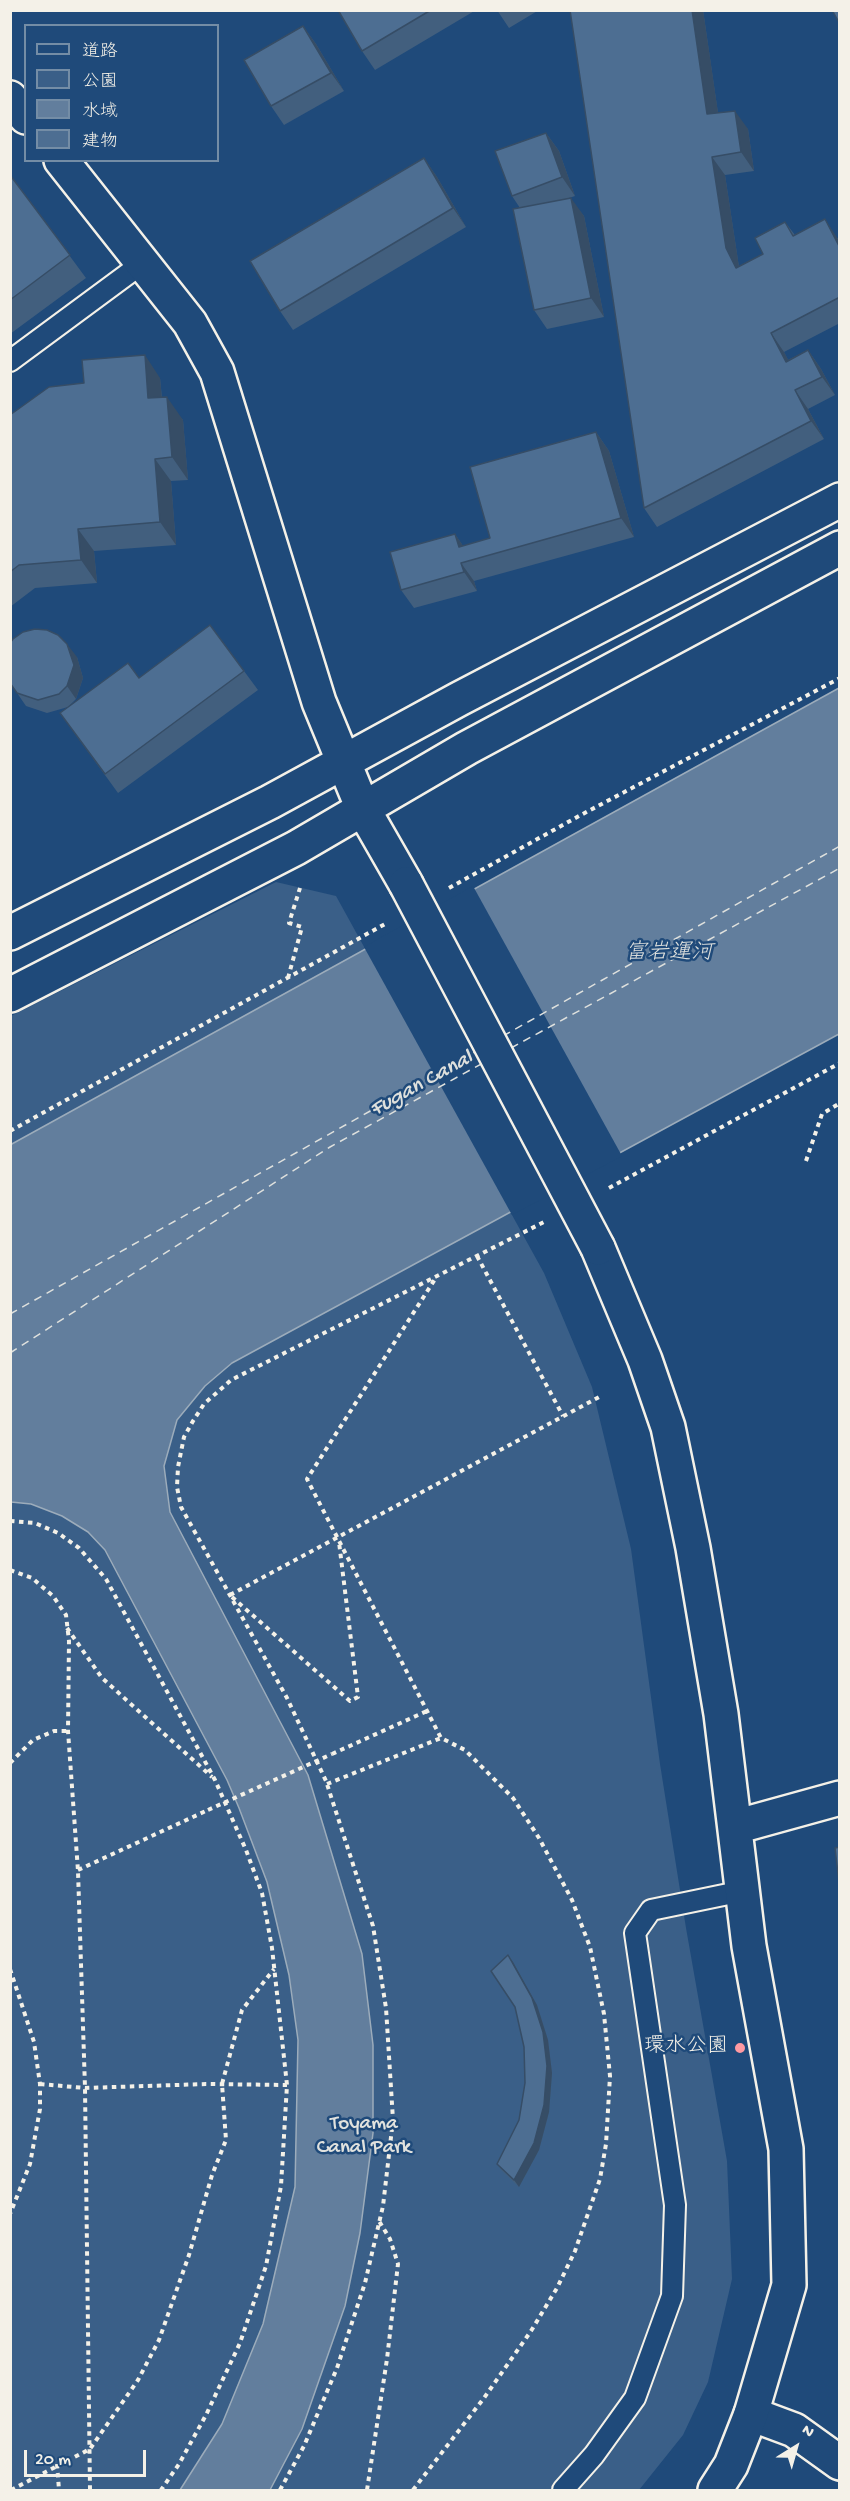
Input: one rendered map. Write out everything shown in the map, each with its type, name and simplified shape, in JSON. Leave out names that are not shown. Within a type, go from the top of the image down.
[{"type":"street","points":[[10,98],[24,115]]},
{"type":"street","points":[[63,162],[190,323],[217,372],[319,702],[342,762],[363,809],[406,884],[598,1248],[645,1360],[668,1427],[693,1548],[721,1714],[749,1946],[786,2149],[789,2285],[751,2414],[731,2465],[715,2490]]},
{"type":"street","points":[[10,933],[270,802],[840,500]]},
{"type":"street","points":[[10,995],[296,848],[477,743],[840,548]]},
{"type":"street","points":[[735,1827],[840,1798]]},
{"type":"street","points":[[751,2414],[794,2430],[840,2463]]},
{"type":"lane","points":[[10,361],[144,262]]},
{"type":"lane","points":[[563,2490],[594,2455],[635,2398],[672,2296],[675,2205],[635,1933],[651,1910],[743,1891]]},
{"type":"path","points":[[444,891],[579,816],[840,678]]},
{"type":"path","points":[[288,978],[302,927],[289,923],[302,883]]},
{"type":"path","points":[[10,1131],[392,920]]},
{"type":"path","points":[[598,1193],[840,1063]]},
{"type":"path","points":[[806,1161],[822,1114],[840,1103]]},
{"type":"path","points":[[280,2490],[304,2446],[337,2368],[364,2283],[379,2221],[393,2120],[386,2008],[373,1926],[327,1784],[286,1698],[182,1507],[177,1487],[184,1437],[204,1404],[231,1380],[548,1220]]},
{"type":"path","points":[[477,1256],[563,1416]]},
{"type":"path","points":[[413,2490],[484,2398],[531,2331],[557,2288],[575,2251],[600,2179],[606,2144],[609,2076],[604,2014],[590,1947],[572,1900],[539,1838],[513,1798],[465,1750],[441,1738],[307,1479],[438,1275]]},
{"type":"path","points":[[230,1595],[601,1396]]},
{"type":"path","points":[[10,1521],[35,1524],[58,1533],[79,1548],[106,1579],[215,1780],[262,1893],[274,1969],[287,2085],[281,2186],[266,2266],[240,2343],[206,2415],[179,2464],[161,2490]]},
{"type":"path","points":[[230,1595],[350,1701],[358,1697],[338,1539]]},
{"type":"path","points":[[10,1570],[32,1578],[53,1596],[66,1615],[68,1731],[78,1870],[85,2088],[90,2490]]},
{"type":"path","points":[[67,1628],[102,1678],[215,1780]]},
{"type":"path","points":[[78,1870],[427,1711]]},
{"type":"path","points":[[10,1763],[33,1740],[54,1731],[68,1731]]},
{"type":"path","points":[[327,1784],[441,1738]]},
{"type":"path","points":[[11,2490],[57,2464],[90,2449],[138,2380],[159,2340],[189,2254],[212,2175],[226,2140],[222,2084],[242,2010],[274,1969]]},
{"type":"path","points":[[10,1970],[34,2042],[40,2084],[40,2109],[30,2164],[10,2214]]},
{"type":"path","points":[[40,2084],[85,2088],[222,2084],[287,2085]]},
{"type":"path","points":[[367,2490],[387,2359],[398,2264],[390,2239],[379,2221]]},
{"type":"path","points":[[57,2464],[59,2490]]},
{"type":"green space","name":"Toyama Canal Park","points":[[276,882],[336,896],[544,1273],[592,1387],[631,1549],[660,1764],[727,2161],[732,2279],[708,2382],[683,2435],[639,2490],[11,2490],[11,1016]]},
{"type":"water","name":"富岩運河","points":[[839,688],[839,1034],[232,1363],[205,1386],[177,1420],[164,1466],[170,1512],[308,1775],[362,1954],[373,2045],[373,2133],[360,2233],[345,2306],[302,2429],[270,2490],[180,2490],[222,2424],[263,2324],[295,2187],[298,2040],[289,1975],[267,1882],[239,1808],[227,1780],[105,1550],[88,1532],[62,1516],[31,1504],[11,1502],[10,1145]]},
{"type":"pier","points":[[473,886],[622,1156],[512,1215],[364,947]]},
{"type":"building","points":[[338,10],[431,10],[362,51]]},
{"type":"building","points":[[570,10],[692,10],[707,114],[735,111],[741,152],[712,157],[726,248],[736,268],[763,254],[755,238],[785,222],[793,236],[825,219],[840,248],[840,297],[771,333],[786,362],[808,350],[822,377],[795,390],[811,421],[644,508]]},
{"type":"building","points":[[832,10],[840,10],[840,24]]},
{"type":"building","points":[[303,26],[331,73],[271,106],[244,60]]},
{"type":"building","points":[[546,133],[562,177],[512,196],[495,151]]},
{"type":"building","points":[[424,158],[453,208],[280,311],[250,261]]},
{"type":"building","points":[[10,175],[70,255],[10,300]]},
{"type":"building","points":[[571,198],[591,298],[534,310],[513,209]]},
{"type":"building","points":[[145,355],[148,398],[167,397],[172,457],[155,459],[160,522],[78,529],[81,560],[19,565],[10,572],[10,415],[49,387],[84,383],[82,360]]},
{"type":"building","points":[[596,432],[621,518],[461,563],[464,572],[401,590],[390,552],[455,534],[459,547],[490,538],[470,467]]},
{"type":"building","points":[[210,625],[244,671],[105,774],[60,713],[128,663],[139,678]]},
{"type":"building","points":[[35,629],[47,630],[58,635],[67,644],[74,665],[67,686],[59,694],[38,700],[17,693],[10,683],[10,643],[23,632]]},
{"type":"building","points":[[840,1847],[840,1891],[835,1848]]},
{"type":"building","points":[[508,1955],[532,1998],[543,2032],[547,2066],[544,2105],[534,2143],[514,2180],[497,2164],[519,2120],[525,2083],[524,2047],[515,2007],[491,1971]]},
{"type":"ferry route","points":[[503,1036],[840,846]]},
{"type":"ferry route","points":[[511,1048],[840,868]]},
{"type":"ferry route","points":[[10,1314],[475,1052]]},
{"type":"ferry route","points":[[10,1353],[330,1147],[483,1063]]},
{"type":"place","name":"環水公園","points":[[740,2048]]},
{"type":"water label","name":"Fugan Canal","points":[[422,1085]]}]
